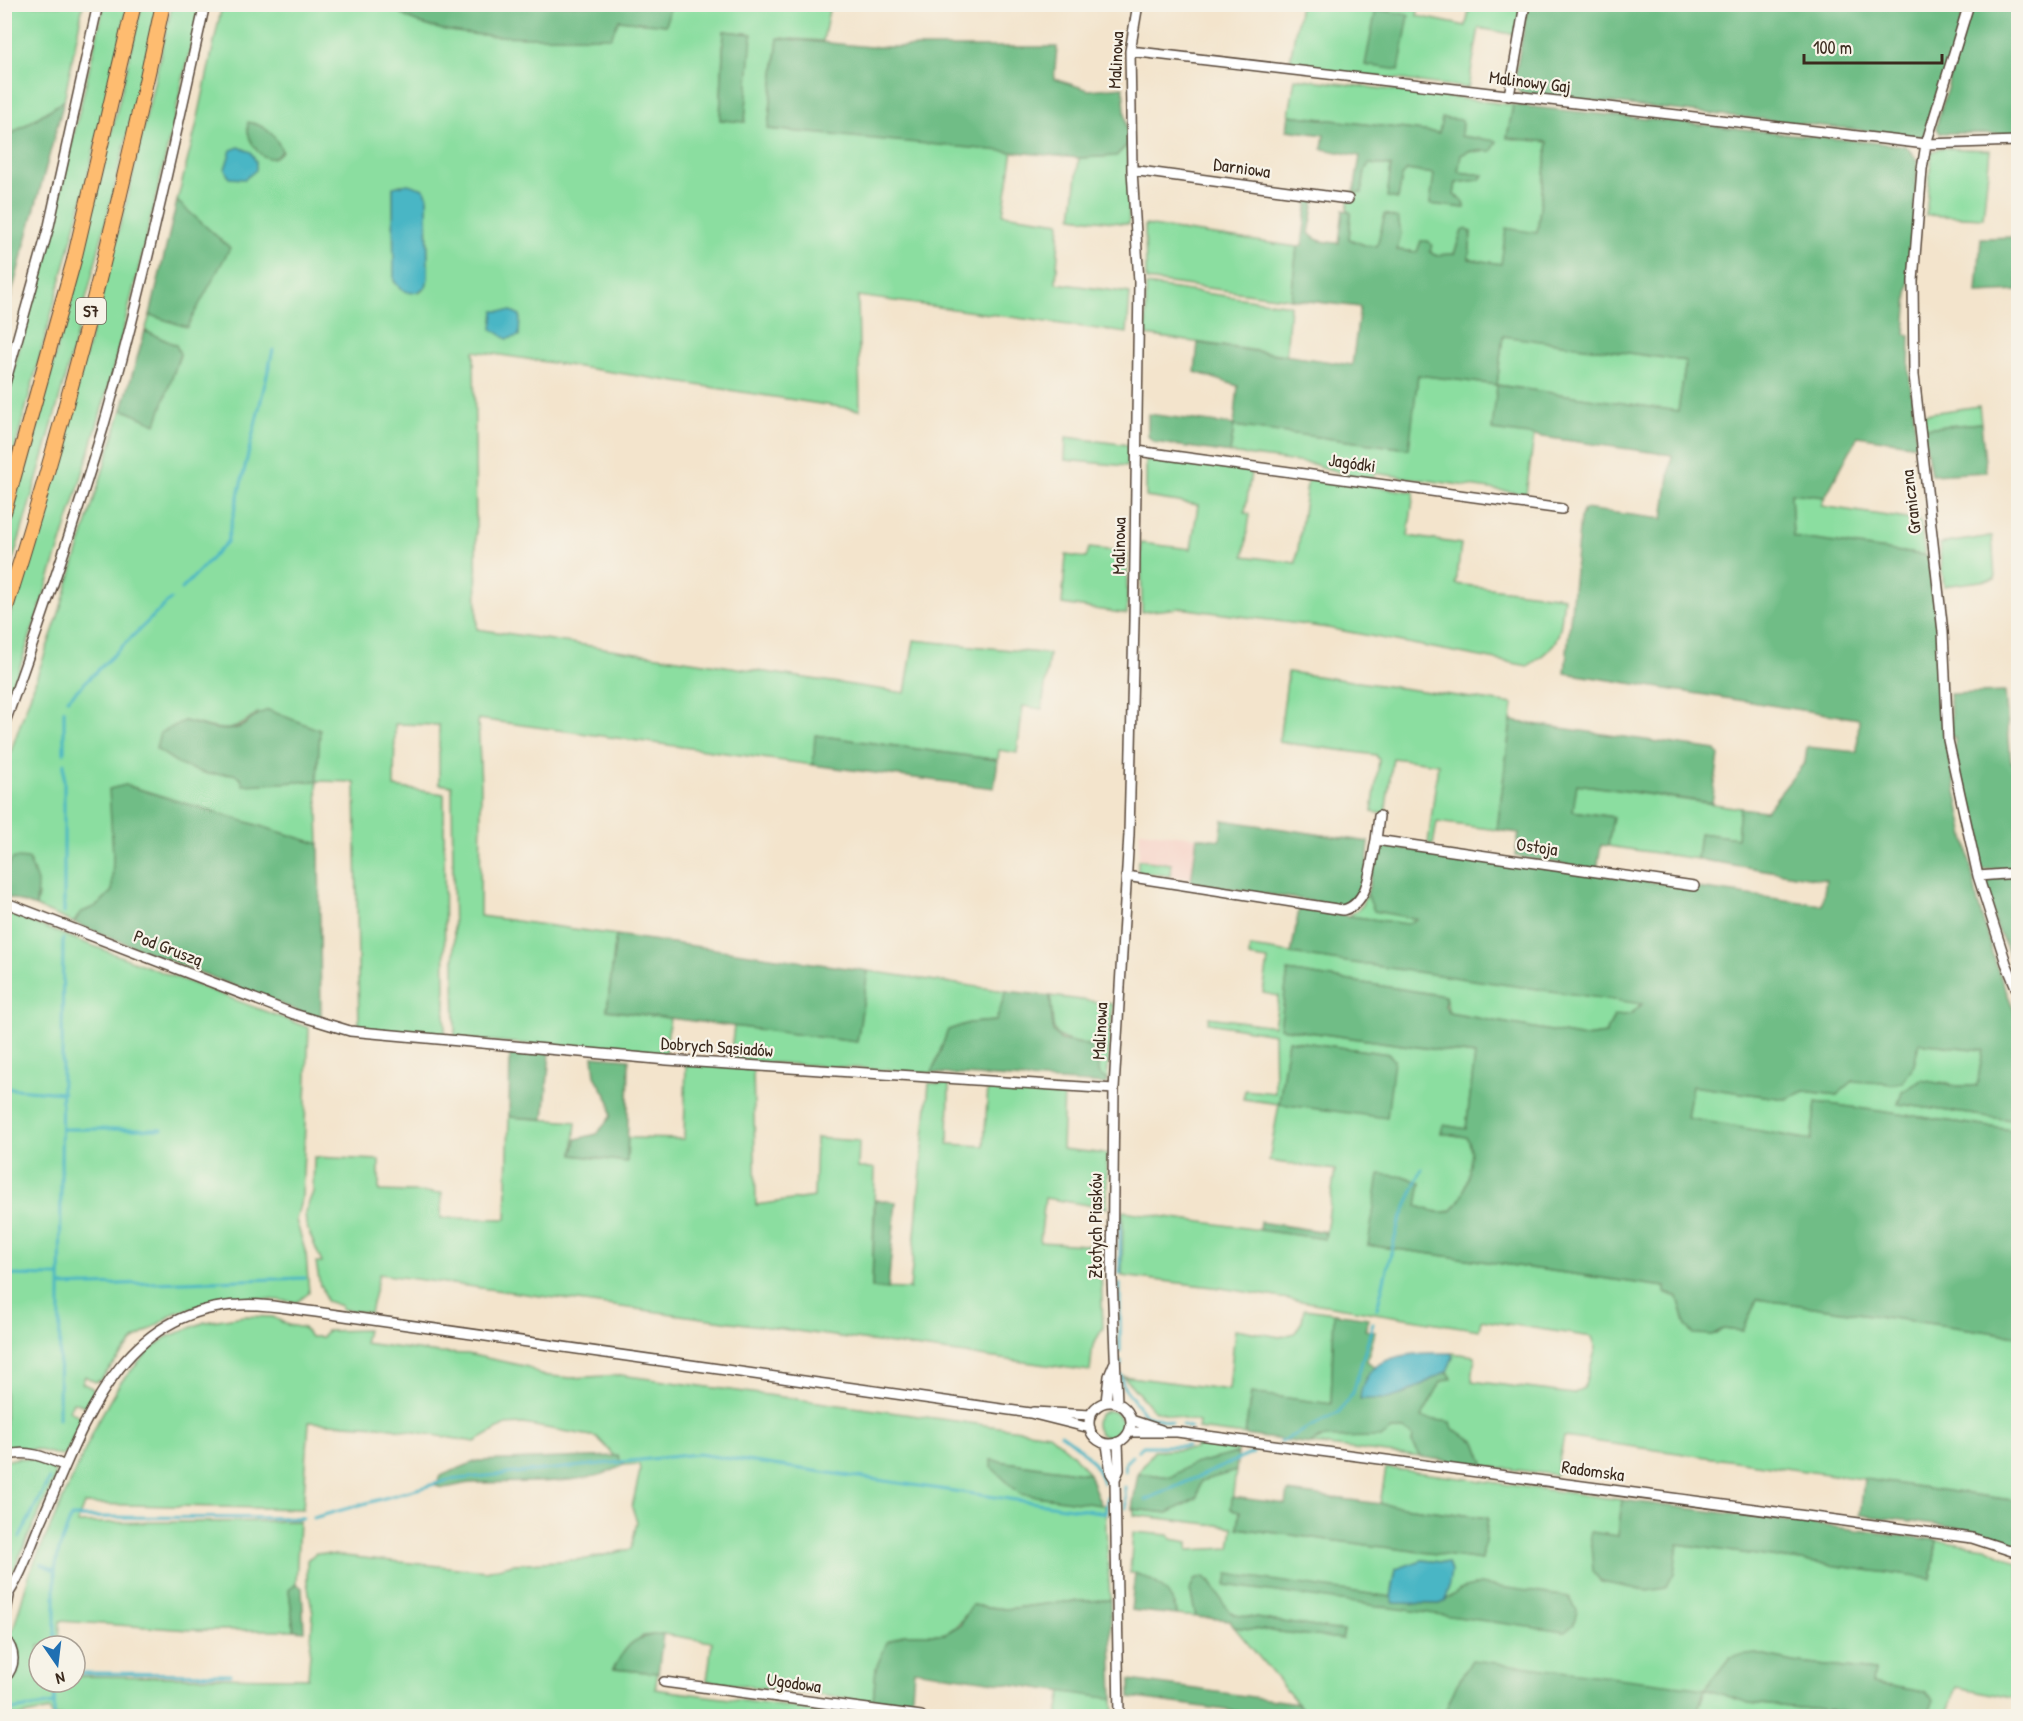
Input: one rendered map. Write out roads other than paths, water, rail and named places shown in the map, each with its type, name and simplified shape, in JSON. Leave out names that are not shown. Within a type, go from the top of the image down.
[{"type":"highway","name":"S7","points":[[4,512],[74,260],[134,4]]},
{"type":"highway","name":"S7","points":[[4,614],[70,392],[136,129],[163,4]]},
{"type":"street","points":[[4,387],[49,226],[98,4]]},
{"type":"street","points":[[4,725],[45,609],[103,427],[139,287],[205,4]]},
{"type":"street","name":"Malinowa","points":[[1114,1089],[1126,876],[1137,451],[1139,282],[1132,170],[1130,51],[1138,4]]},
{"type":"street","points":[[1509,96],[1525,4]]},
{"type":"street","name":"Graniczna","points":[[1969,4],[1926,144],[1914,267],[1915,386],[1943,632],[1948,741],[1978,876],[2006,963],[2019,992]]},
{"type":"street","name":"Malinowy Gaj","points":[[1130,51],[1926,144]]},
{"type":"street","points":[[1926,144],[2019,141]]},
{"type":"street","name":"Darniowa","points":[[1132,170],[1348,199]]},
{"type":"street","name":"Jagódki","points":[[1137,451],[1562,509]]},
{"type":"street","points":[[1126,876],[1343,910],[1359,902],[1364,891],[1379,816]]},
{"type":"street","name":"Ostoja","points":[[1376,840],[1694,886]]},
{"type":"street","points":[[1978,876],[2019,873]]},
{"type":"street","name":"Pod Gruszą","points":[[4,902],[320,1023]]},
{"type":"street","name":"Dobrych Sąsiadów","points":[[320,1023],[373,1034],[690,1062],[1114,1089]]},
{"type":"street","name":"Złotych Piasków","points":[[1114,1089],[1114,1364],[1117,1376],[1117,1403]]},
{"type":"street","points":[[4,1622],[7,1597],[99,1397],[127,1357],[147,1339],[173,1322],[215,1308],[240,1305],[316,1312],[1030,1413],[1090,1428]]},
{"type":"street","name":"Złotych Piasków","points":[[1106,1402],[1109,1376],[1114,1364]]},
{"type":"street","points":[[1106,1402],[1117,1403],[1126,1409],[1131,1420],[1129,1432],[1118,1442],[1107,1444],[1097,1439],[1090,1428],[1090,1415],[1106,1402]]},
{"type":"street","points":[[1030,1413],[1090,1415]]},
{"type":"street","name":"Radomska","points":[[1131,1420],[1161,1431],[1972,1538],[2019,1553]]},
{"type":"street","name":"Radomska","points":[[1129,1432],[1161,1431]]},
{"type":"street","points":[[1118,1442],[1119,1470],[1115,1479],[1119,1716]]},
{"type":"street","points":[[1107,1444],[1111,1473],[1115,1479]]},
{"type":"street","points":[[4,1456],[40,1455],[66,1466]]},
{"type":"street","points":[[4,1638],[11,1647],[14,1662],[4,1679]]},
{"type":"street","name":"Ugodowa","points":[[664,1682],[921,1716]]},
{"type":"water","points":[[239,147],[251,152],[256,162],[256,170],[245,179],[229,178],[225,169],[231,150]]},
{"type":"water","points":[[408,184],[424,189],[427,195],[428,278],[426,287],[413,293],[405,291],[394,281],[393,187]]},
{"type":"water","points":[[494,311],[511,311],[520,315],[519,336],[507,339],[492,329]]},
{"type":"water","points":[[1451,1353],[1453,1357],[1447,1371],[1404,1394],[1388,1399],[1360,1399],[1368,1376],[1384,1362],[1406,1355]]},
{"type":"water","points":[[1422,1560],[1448,1563],[1451,1571],[1446,1601],[1440,1604],[1394,1603],[1391,1597],[1396,1569]]},
{"type":"waterway","points":[[182,589],[227,542],[273,350]]},
{"type":"waterway","points":[[68,699],[171,599]]},
{"type":"waterway","points":[[64,710],[64,753]]},
{"type":"waterway","points":[[64,763],[64,913]]},
{"type":"waterway","points":[[59,1419],[63,939]]},
{"type":"waterway","points":[[4,1088],[63,1093]]},
{"type":"waterway","points":[[63,1129],[162,1129]]},
{"type":"waterway","points":[[1377,1308],[1398,1226],[1422,1169]]},
{"type":"waterway","points":[[1120,1214],[1120,1273]]},
{"type":"waterway","points":[[4,1275],[60,1276]]},
{"type":"waterway","points":[[60,1286],[305,1278]]},
{"type":"waterway","points":[[1120,1284],[1120,1351]]},
{"type":"waterway","points":[[1280,1442],[1338,1413],[1353,1393],[1373,1323]]},
{"type":"waterway","points":[[1121,1375],[1123,1386],[1145,1415],[1171,1422]]},
{"type":"waterway","points":[[1183,1425],[1191,1428]]},
{"type":"waterway","points":[[1061,1434],[1086,1455],[1097,1468],[1103,1483]]},
{"type":"waterway","points":[[1138,1451],[1143,1446],[1187,1446]]},
{"type":"waterway","points":[[1145,1500],[1253,1453]]},
{"type":"waterway","points":[[313,1518],[449,1480],[698,1454],[1106,1513],[1107,1497]]},
{"type":"waterway","points":[[1125,1472],[1126,1462],[1132,1456]]},
{"type":"waterway","points":[[20,1537],[49,1479]]},
{"type":"waterway","points":[[1125,1487],[1126,1508]]},
{"type":"waterway","points":[[55,1634],[55,1570],[59,1550],[71,1517],[303,1518]]},
{"type":"waterway","points":[[4,1544],[12,1550]]},
{"type":"waterway","points":[[41,1564],[55,1570]]},
{"type":"waterway","points":[[87,1673],[231,1674]]},
{"type":"waterway","points":[[54,1716],[55,1694]]},
{"type":"waterway","points":[[4,1711],[54,1704]]}]
